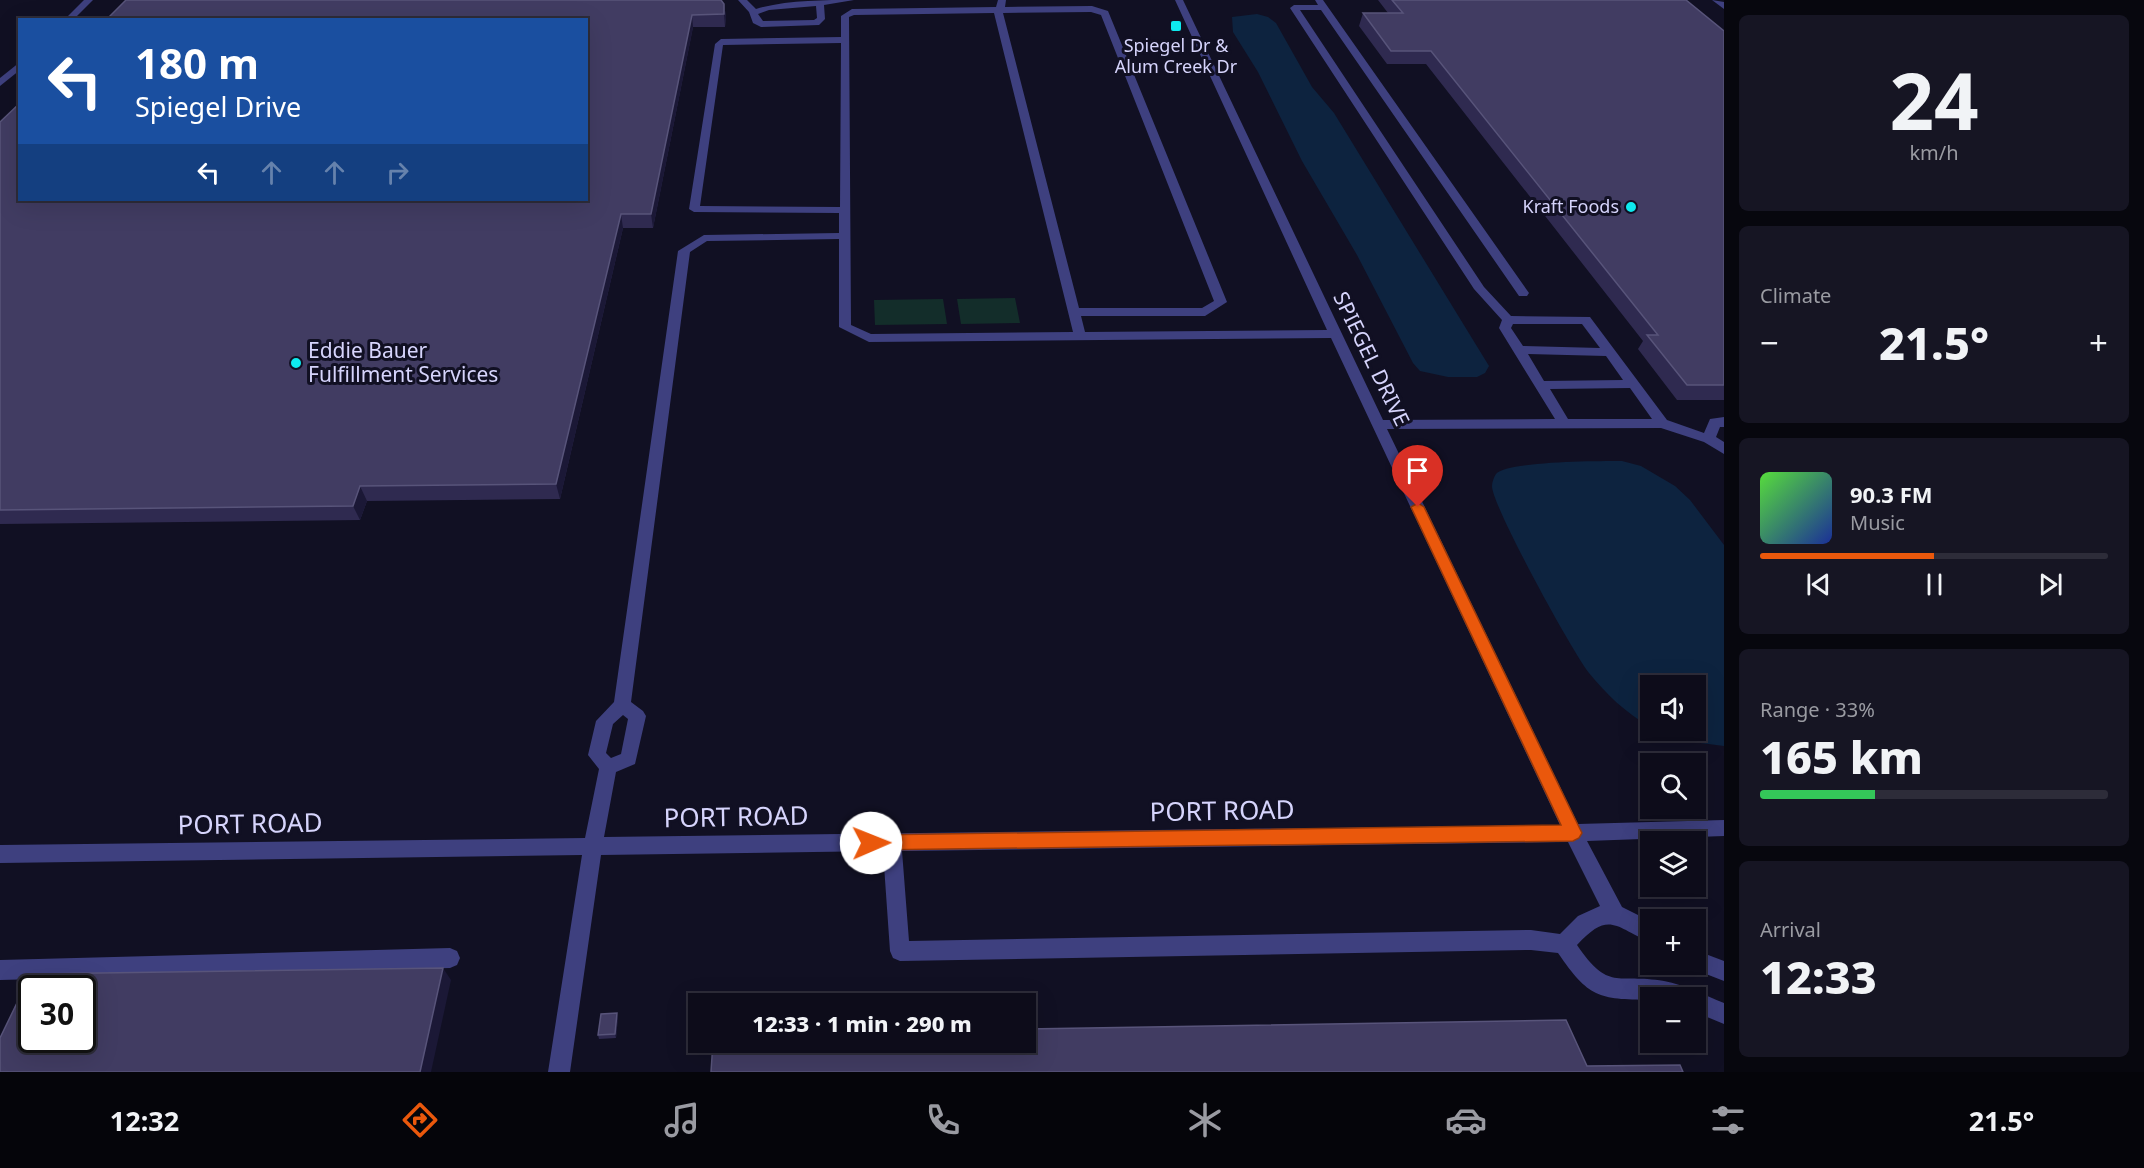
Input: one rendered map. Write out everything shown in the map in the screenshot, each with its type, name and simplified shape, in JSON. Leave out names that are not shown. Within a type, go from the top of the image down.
[{"type":"street","points":[[70,18],[89,0]]},
{"type":"street","points":[[742,0],[753,13],[756,21],[761,24],[816,23],[821,19],[820,3]]},
{"type":"street","points":[[753,13],[768,8],[850,0]]},
{"type":"street","name":"SPIEGEL DRIVE","points":[[1179,0],[1334,333],[1573,833],[1615,914]]},
{"type":"street","points":[[1716,0],[1724,6]]},
{"type":"street","points":[[1523,292],[1322,4],[1294,8],[1490,303],[1489,312],[1506,324],[1519,350],[1564,423]]},
{"type":"street","points":[[1000,5],[1080,336]]},
{"type":"street","points":[[1074,312],[1205,312],[1221,302],[1105,13],[1092,9],[1000,5],[852,12],[845,16],[845,327],[855,334],[869,338],[1334,333]]},
{"type":"street","points":[[845,40],[719,44],[694,208],[845,210]]},
{"type":"street","points":[[0,83],[18,66]]},
{"type":"street","points":[[608,767],[597,755],[605,721],[622,705],[684,251],[704,238],[845,236]]},
{"type":"street","points":[[1506,324],[1586,320],[1662,423]]},
{"type":"street","points":[[1519,350],[1609,352]]},
{"type":"street","points":[[1540,385],[1634,384]]},
{"type":"street","points":[[1709,439],[1715,422],[1724,422]]},
{"type":"street","points":[[1378,425],[1662,423],[1709,439],[1724,450]]},
{"type":"street","points":[[608,767],[629,759],[637,716],[622,705]]},
{"type":"street","points":[[559,1072],[593,846],[608,767]]},
{"type":"street","name":"PORT ROAD","points":[[0,854],[1573,833],[1724,828]]},
{"type":"street","points":[[892,842],[900,951],[1531,940],[1564,944]]},
{"type":"street","points":[[1564,944],[1584,922],[1602,913],[1615,914],[1640,927]]},
{"type":"street","points":[[1564,944],[1576,964],[1605,990],[1640,991]]},
{"type":"street","points":[[0,970],[450,958]]},
{"type":"street","points":[[1706,964],[1724,971]]},
{"type":"street","points":[[1706,1006],[1724,1014]]},
{"type":"green space","points":[[1015,298],[1020,323],[961,324],[957,299]]},
{"type":"green space","points":[[943,299],[947,324],[875,325],[874,300]]},
{"type":"water","points":[[1257,14],[1268,17],[1276,23],[1312,87],[1334,113],[1489,366],[1485,373],[1477,377],[1448,377],[1420,371],[1413,363],[1357,255],[1302,161],[1258,72],[1233,32],[1232,17]]},
{"type":"water","points":[[1622,461],[1641,466],[1675,486],[1690,500],[1724,545],[1724,746],[1685,741],[1706,741],[1706,675],[1640,675],[1640,720],[1610,696],[1580,660],[1534,580],[1505,521],[1492,486],[1496,474],[1503,470],[1517,466]]},
{"type":"building","name":"Eddie Bauer Fulfillment Services","points":[[126,0],[721,0],[724,4],[724,14],[692,15],[651,214],[621,214],[556,484],[360,486],[353,506],[0,510],[0,122],[18,105],[18,201],[588,201],[588,18],[108,18]]},
{"type":"building","name":"Kraft Foods","points":[[1392,0],[1686,0],[1724,31],[1724,385],[1687,385],[1647,335],[1658,335],[1431,51],[1391,51],[1363,13],[1403,13]]},
{"type":"building","points":[[443,968],[420,1072],[0,1072],[0,1038],[18,1001],[18,1053],[96,1053],[96,975],[31,975]]},
{"type":"building","points":[[617,1013],[615,1034],[598,1035],[601,1014]]},
{"type":"building","points":[[1566,1020],[1587,1066],[1680,1065],[1683,1072],[711,1072],[712,1053],[1036,1053],[1036,1029]]},
{"type":"place","name":"Spiegel Dr & Alum Creek Dr","points":[[1176,26]]},
{"type":"place","name":"Kraft Foods","points":[[1631,207]]},
{"type":"place","name":"Eddie Bauer Fulfillment Services","points":[[296,363]]},
{"type":"route","points":[[871,843],[1573,833],[1418,507]]}]
